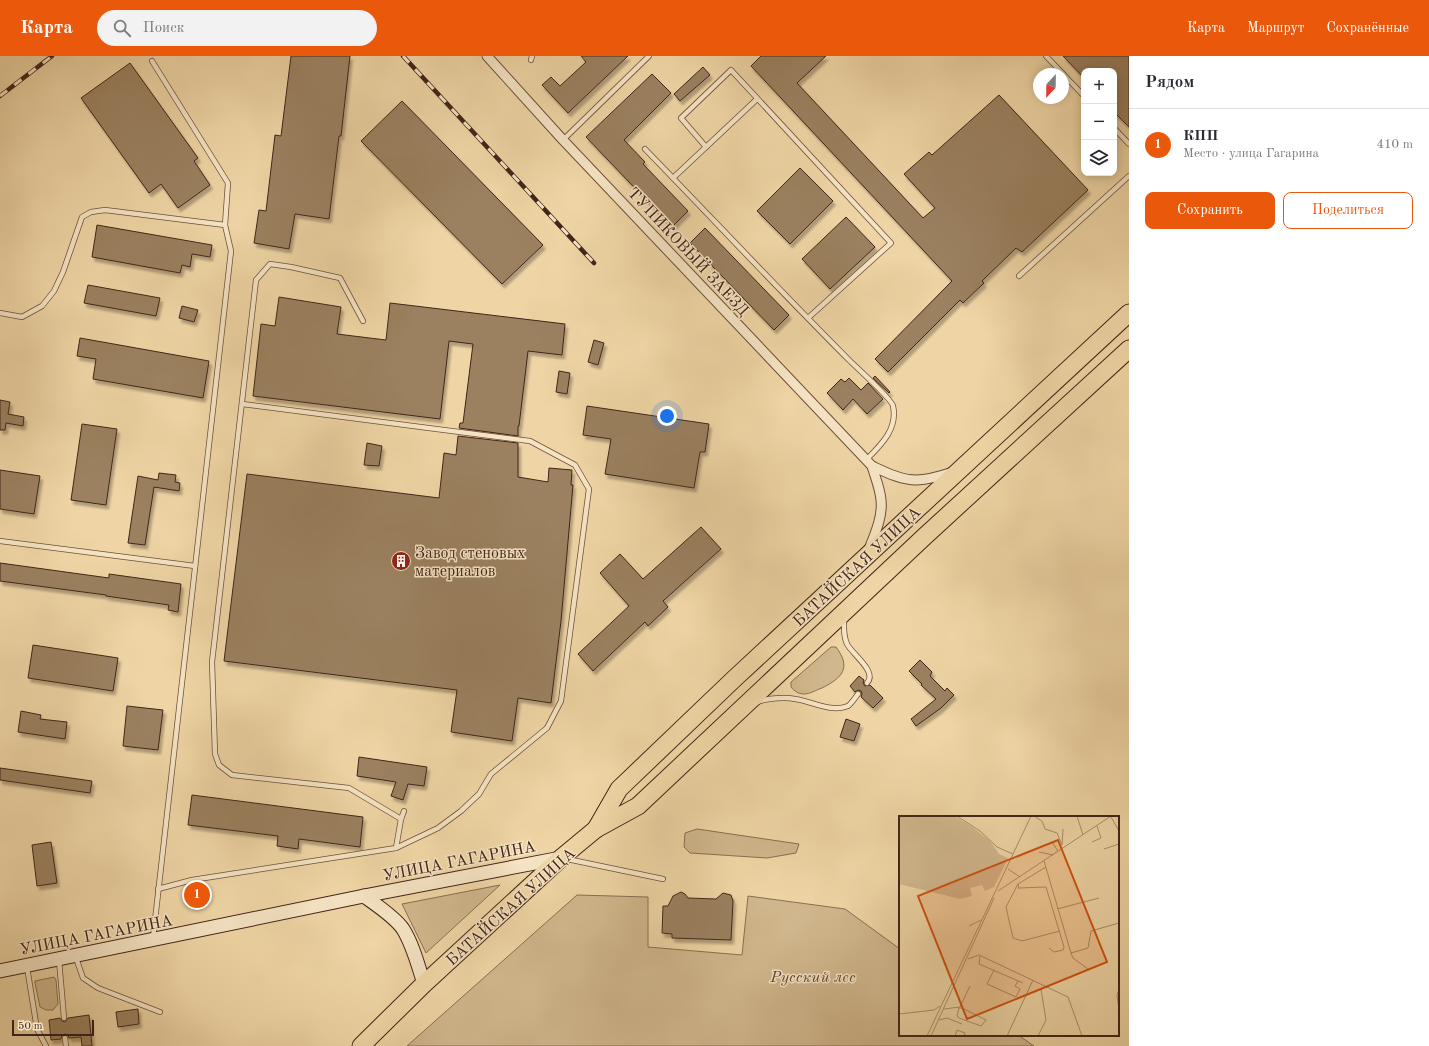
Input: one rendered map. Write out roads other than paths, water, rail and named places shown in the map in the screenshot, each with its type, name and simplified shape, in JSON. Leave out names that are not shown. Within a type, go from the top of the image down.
[{"type":"highway","name":"БАТАЙСКАЯ УЛИЦА","points":[[596,829],[619,789],[734,679],[1129,313]]},
{"type":"highway","name":"БАТАЙСКАЯ УЛИЦА","points":[[361,1046],[424,984],[561,858],[596,829],[638,806],[930,531],[1129,350]]},
{"type":"main road","name":"УЛИЦА ГАГАРИНА","points":[[0,971],[364,896],[561,858]]},
{"type":"main road","name":"УЛИЦА ГАГАРИНА","points":[[364,896],[402,927],[414,950],[424,984]]},
{"type":"street","name":"ТУПИКОВЫЙ ЗАЕЗД","points":[[487,56],[563,140],[869,463]]},
{"type":"street","points":[[869,463],[903,479],[929,479],[958,471]]},
{"type":"street","points":[[867,556],[880,517],[882,502],[879,487],[869,463]]},
{"type":"lane","points":[[563,140],[649,56]]},
{"type":"lane","points":[[1046,56],[1057,68]]},
{"type":"lane","points":[[152,61],[228,183],[225,225],[231,251],[153,940]]},
{"type":"lane","points":[[706,147],[681,118],[731,70],[892,244],[808,318]]},
{"type":"lane","points":[[1069,80],[1081,93]]},
{"type":"lane","points":[[673,178],[757,99]]},
{"type":"lane","points":[[1117,131],[1129,144]]},
{"type":"lane","points":[[645,149],[893,404],[894,416],[891,430],[869,463]]},
{"type":"lane","points":[[1019,276],[1129,176]]},
{"type":"lane","points":[[0,313],[22,316],[42,306],[54,291],[63,272],[82,218],[90,212],[105,210],[225,225]]},
{"type":"lane","points":[[364,321],[340,278],[270,264],[256,280],[212,662],[215,754],[219,765],[232,774],[349,788],[401,819]]},
{"type":"lane","points":[[158,889],[192,880],[396,848],[438,828],[461,811],[479,794],[491,774],[547,728],[561,701],[589,488],[575,465],[530,441],[242,404]]},
{"type":"lane","points":[[0,541],[195,566]]},
{"type":"lane","points":[[845,611],[843,631],[848,645],[867,669],[870,676],[868,683]]},
{"type":"lane","points":[[737,712],[765,699],[794,698],[826,706],[848,706],[858,694]]},
{"type":"lane","points":[[396,848],[401,819],[404,811]]},
{"type":"lane","points":[[561,858],[663,879]]},
{"type":"lane","points":[[75,956],[83,978],[98,988],[160,1012]]},
{"type":"lane","points":[[59,959],[64,1018]]},
{"type":"lane","points":[[26,966],[37,1029],[46,1046]]},
{"type":"lane","points":[[65,1038],[66,1046]]},
{"type":"railway","points":[[0,96],[52,56]]},
{"type":"railway","points":[[403,56],[594,263]]},
{"type":"place","name":"Завод стеновых материалов","points":[[401,561]]},
{"type":"place","name":"КПП","points":[[197,895]]},
{"type":"park label","name":"Русский лес","points":[[813,976]]}]
